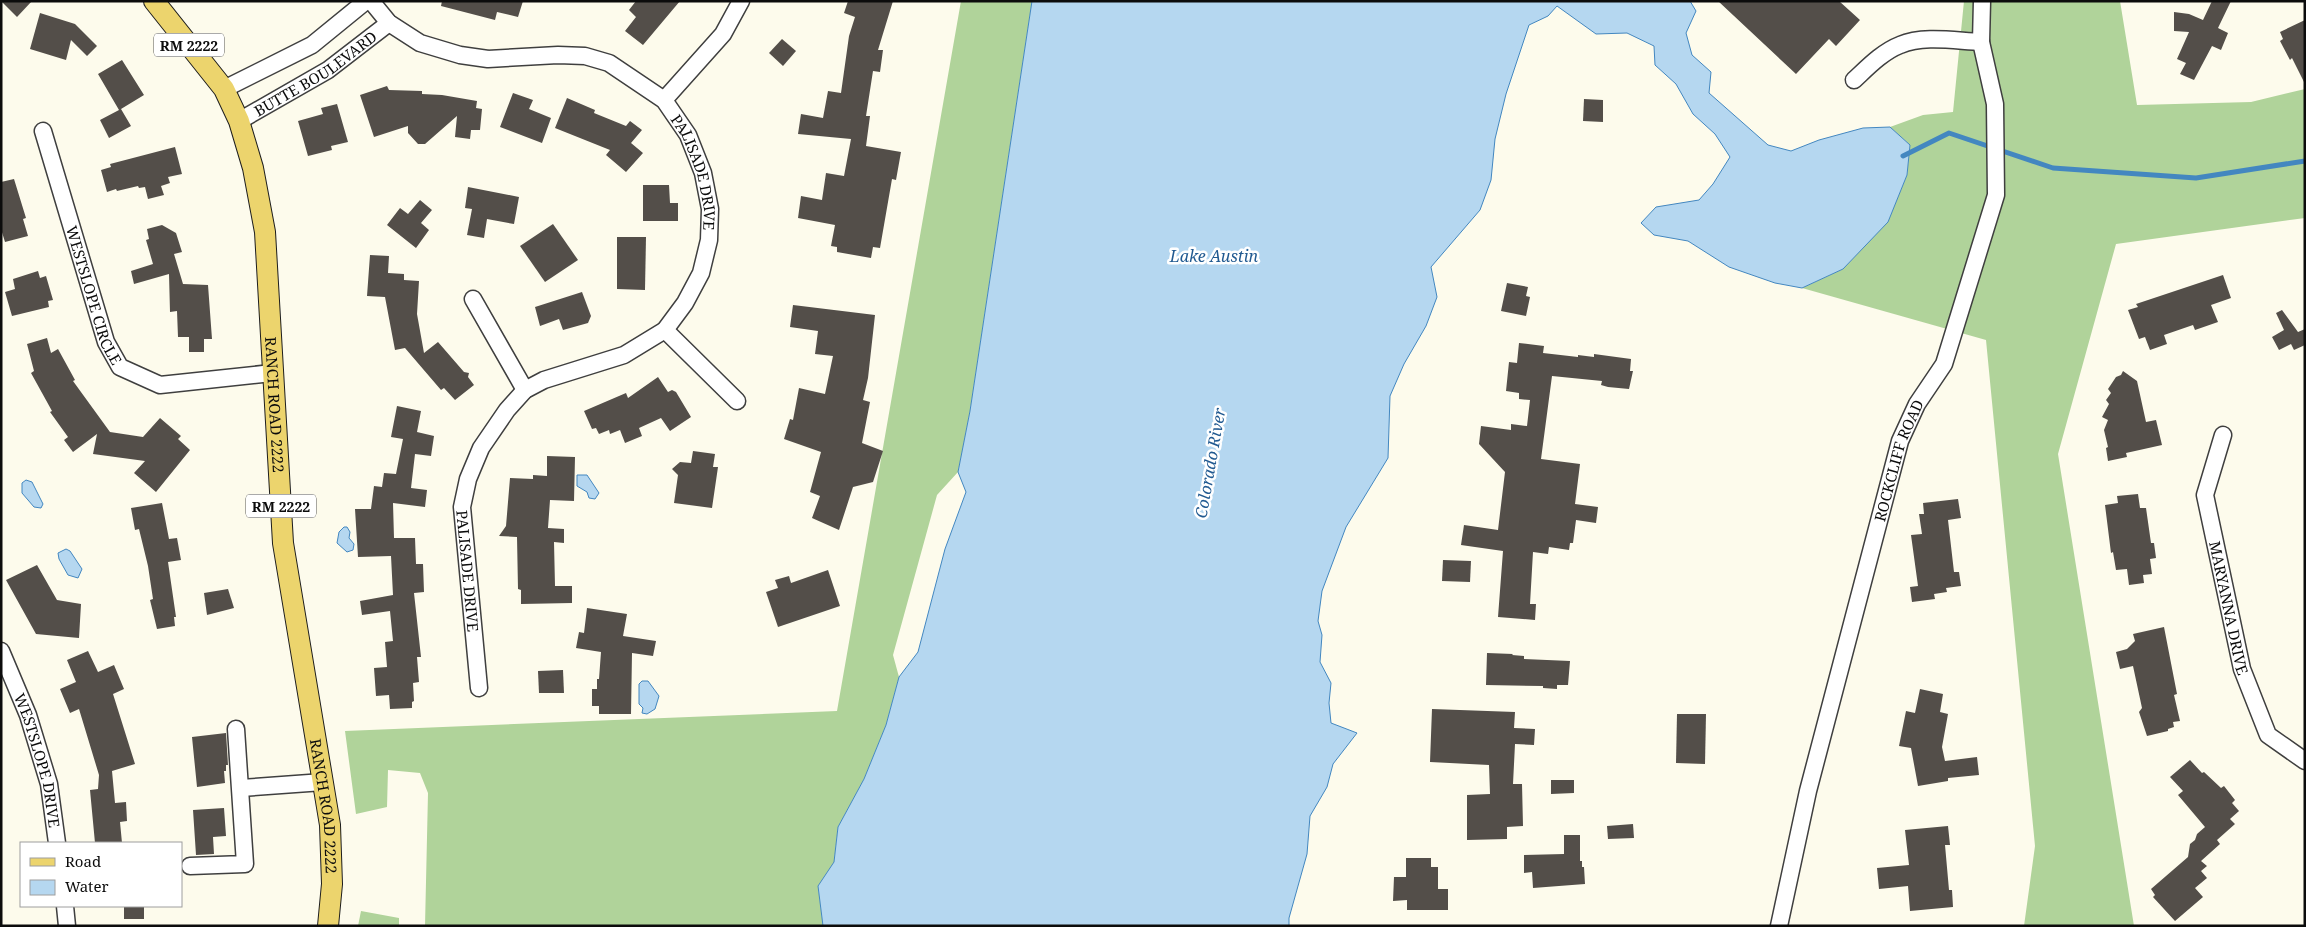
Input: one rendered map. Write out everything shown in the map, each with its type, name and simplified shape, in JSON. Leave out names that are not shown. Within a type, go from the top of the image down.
[{"type":"main road","name":"RANCH ROAD 2222","points":[[154,1],[224,89],[239,121],[253,168],[264,232],[283,543],[330,825],[332,884],[328,926]]},
{"type":"street","name":"BUTTE BOULEVARD","points":[[224,89],[312,45],[366,1]]},
{"type":"street","name":"PALISADE DRIVE","points":[[371,1],[390,23],[420,43],[460,55],[488,59],[558,55],[585,56],[609,62],[664,100],[688,135],[703,173],[710,209],[709,240],[701,273],[685,303],[665,330],[624,355],[544,380],[525,390],[507,410],[481,448],[468,479],[462,507],[479,688]]},
{"type":"street","points":[[664,100],[723,34],[740,1]]},
{"type":"street","name":"ROCKCLIFF ROAD","points":[[1779,926],[1808,790],[1900,441],[1917,404],[1944,364],[1996,195],[1995,104],[1981,42],[1982,1]]},
{"type":"street","name":"BUTTE BOULEVARD","points":[[239,121],[328,70],[390,23]]},
{"type":"street","points":[[1854,80],[1874,62],[1898,45],[1917,40],[1981,42]]},
{"type":"street","name":"WESTSLOPE CIRCLE","points":[[43,131],[103,334],[120,367],[160,386],[272,373]]},
{"type":"street","points":[[473,299],[525,390]]},
{"type":"street","points":[[665,330],[738,401]]},
{"type":"street","name":"MARYANNA DRIVE","points":[[2223,435],[2205,495],[2242,669],[2268,735],[2305,761]]},
{"type":"street","name":"WESTSLOPE DRIVE","points":[[1,651],[28,715],[49,784],[57,842]]},
{"type":"street","points":[[190,866],[245,864],[236,729]]},
{"type":"street","points":[[241,788],[323,782]]},
{"type":"street","points":[[65,907],[67,926]]},
{"type":"green space","points":[[961,1],[1032,1],[970,411],[958,472],[937,495],[893,655],[899,677],[886,725],[864,779],[838,827],[834,862],[818,886],[823,926],[425,926],[428,793],[420,773],[388,770],[387,807],[356,814],[345,731],[837,711]]},
{"type":"green space","points":[[1964,1],[2120,1],[2137,105],[2251,102],[2305,89],[2305,218],[2116,244],[2058,454],[2134,926],[2024,926],[2035,846],[1986,340],[1802,288],[1843,269],[1888,221],[1907,175],[1910,145],[1890,127],[1923,115],[1953,112]]},
{"type":"green space","points":[[361,911],[399,918],[399,926],[358,926]]},
{"type":"water","name":"Lake Austin","points":[[1032,1],[1690,1],[1696,11],[1686,33],[1692,55],[1711,72],[1709,93],[1768,145],[1791,151],[1819,140],[1863,128],[1890,127],[1910,145],[1907,175],[1888,222],[1843,269],[1802,288],[1775,283],[1729,267],[1688,241],[1654,235],[1641,223],[1656,207],[1699,200],[1713,184],[1730,157],[1715,134],[1693,114],[1676,84],[1655,65],[1654,46],[1627,33],[1596,34],[1557,6],[1548,16],[1529,25],[1506,94],[1495,139],[1491,180],[1480,210],[1431,267],[1437,297],[1426,326],[1404,364],[1390,396],[1388,458],[1346,527],[1322,591],[1318,621],[1322,635],[1320,662],[1331,683],[1329,703],[1331,723],[1357,733],[1333,764],[1327,787],[1310,816],[1307,854],[1289,918],[1289,926],[823,926],[818,886],[834,862],[838,827],[864,779],[886,725],[899,677],[918,652],[945,549],[966,492],[958,472],[970,411]]},
{"type":"water","points":[[577,475],[587,475],[599,493],[595,499],[589,498],[587,492],[577,486]]},
{"type":"water","points":[[26,480],[32,482],[43,504],[41,508],[34,507],[22,493],[22,483]]},
{"type":"water","points":[[344,527],[347,527],[350,532],[349,538],[354,544],[353,550],[347,552],[337,543],[339,532]]},
{"type":"water","points":[[66,549],[70,551],[82,569],[78,578],[68,575],[59,559],[58,553]]},
{"type":"water","points":[[642,681],[648,681],[659,696],[655,709],[647,714],[642,713],[643,708],[639,704],[639,684]]},
{"type":"building","points":[[1,1],[32,1],[17,17]]},
{"type":"building","points":[[442,1],[523,1],[518,17],[497,12],[495,20],[441,6]]},
{"type":"building","points":[[636,1],[680,1],[643,45],[625,31],[636,17],[629,10]]},
{"type":"building","points":[[848,1],[893,1],[878,50],[883,50],[880,72],[873,71],[866,116],[870,116],[866,146],[901,152],[896,180],[892,179],[880,248],[873,247],[871,258],[837,252],[837,247],[831,246],[835,225],[798,218],[801,196],[822,200],[826,173],[844,176],[851,139],[798,134],[801,114],[823,118],[828,91],[841,93],[849,36],[855,17],[844,13]]},
{"type":"building","points":[[1718,1],[1839,1],[1860,20],[1836,46],[1829,39],[1796,74]]},
{"type":"building","points":[[2212,1],[2231,1],[2218,28],[2228,33],[2221,50],[2212,46],[2194,80],[2180,74],[2186,63],[2177,59],[2189,32],[2174,31],[2174,12],[2189,14],[2203,20]]},
{"type":"building","points":[[40,13],[75,24],[97,46],[87,56],[71,40],[66,60],[30,49]]},
{"type":"building","points":[[2305,20],[2305,84],[2292,58],[2290,60],[2280,41],[2283,39],[2280,32]]},
{"type":"building","points":[[782,39],[796,51],[783,66],[769,53]]},
{"type":"building","points":[[122,60],[144,95],[121,109],[131,126],[109,138],[100,120],[119,110],[98,74]]},
{"type":"building","points":[[387,86],[389,90],[422,91],[422,94],[442,95],[477,101],[476,108],[482,109],[480,130],[471,130],[470,139],[455,137],[457,116],[425,144],[418,144],[408,133],[408,126],[374,137],[360,95]]},
{"type":"building","points":[[513,93],[533,100],[529,109],[551,118],[542,143],[500,127]]},
{"type":"building","points":[[567,98],[595,110],[594,113],[626,126],[630,121],[642,130],[631,143],[643,153],[626,172],[606,155],[610,150],[555,128]]},
{"type":"building","points":[[1584,99],[1603,100],[1603,122],[1583,121]]},
{"type":"building","points":[[337,104],[348,142],[331,146],[332,150],[308,156],[298,121],[323,114],[321,108]]},
{"type":"building","points":[[175,147],[182,174],[168,177],[170,183],[161,186],[164,195],[148,199],[145,187],[139,188],[138,186],[107,192],[101,170],[111,167],[110,164]]},
{"type":"building","points":[[14,179],[26,218],[23,219],[28,236],[5,242],[1,229],[1,182]]},
{"type":"building","points":[[643,185],[669,185],[670,203],[678,203],[678,221],[643,221]]},
{"type":"building","points":[[468,187],[519,197],[514,224],[487,219],[484,238],[467,235],[472,209],[465,208]]},
{"type":"building","points":[[420,200],[432,210],[421,223],[429,230],[416,248],[387,225],[400,208],[408,214]]},
{"type":"building","points":[[553,224],[578,260],[545,282],[520,246]]},
{"type":"building","points":[[162,225],[176,233],[182,252],[174,254],[183,284],[208,285],[212,339],[204,339],[204,352],[189,352],[189,337],[178,337],[177,311],[170,312],[169,274],[134,284],[131,271],[153,264],[146,240],[149,239],[147,229]]},
{"type":"building","points":[[617,237],[646,237],[645,290],[617,289]]},
{"type":"building","points":[[370,255],[389,256],[388,273],[404,274],[404,280],[419,281],[417,314],[424,353],[438,342],[464,372],[469,373],[468,377],[474,385],[455,400],[444,388],[441,390],[405,348],[395,350],[385,297],[367,296]]},
{"type":"building","points":[[38,271],[40,278],[46,276],[53,300],[48,301],[49,307],[12,316],[5,292],[15,289],[13,279]]},
{"type":"building","points":[[2223,275],[2231,298],[2211,305],[2218,322],[2195,330],[2193,325],[2164,335],[2167,344],[2150,350],[2145,337],[2139,339],[2128,310],[2138,307],[2136,304]]},
{"type":"building","points":[[1507,283],[1528,287],[1526,296],[1530,297],[1526,316],[1501,311]]},
{"type":"building","points":[[582,292],[591,316],[588,323],[563,330],[559,319],[540,326],[535,307]]},
{"type":"building","points":[[793,305],[875,315],[868,378],[863,400],[870,402],[862,443],[883,451],[873,482],[853,487],[839,530],[812,518],[820,496],[810,492],[821,452],[784,439],[790,419],[793,420],[799,388],[825,394],[833,356],[815,354],[818,331],[790,327]]},
{"type":"building","points":[[2282,310],[2298,332],[2305,329],[2305,345],[2294,350],[2291,344],[2279,350],[2272,337],[2284,330],[2276,313]]},
{"type":"building","points":[[47,338],[51,353],[58,349],[75,380],[73,381],[110,432],[143,437],[160,418],[181,436],[178,439],[190,450],[156,492],[134,473],[145,461],[93,454],[97,434],[73,452],[64,440],[68,437],[50,412],[52,411],[31,373],[34,371],[27,344]]},
{"type":"building","points":[[1519,343],[1544,346],[1543,353],[1578,357],[1578,355],[1594,357],[1594,354],[1631,359],[1630,371],[1633,371],[1629,389],[1601,385],[1602,381],[1552,376],[1541,459],[1580,464],[1575,504],[1598,507],[1596,523],[1576,520],[1573,543],[1570,543],[1569,550],[1549,547],[1548,554],[1533,552],[1530,604],[1536,604],[1535,620],[1498,617],[1503,551],[1461,545],[1464,525],[1498,530],[1505,472],[1479,444],[1481,426],[1511,430],[1511,424],[1527,426],[1530,400],[1519,399],[1519,393],[1506,391],[1509,362],[1517,363]]},
{"type":"building","points":[[2123,371],[2137,381],[2146,422],[2156,420],[2162,445],[2126,453],[2127,457],[2108,461],[2106,448],[2108,447],[2104,430],[2108,420],[2102,417],[2109,404],[2106,400],[2111,393],[2108,389],[2116,377],[2121,375]]},
{"type":"building","points":[[658,377],[668,392],[672,390],[676,392],[691,417],[670,431],[661,418],[639,428],[642,436],[625,443],[620,430],[610,434],[609,430],[599,434],[596,428],[592,429],[584,411],[626,393],[628,398]]},
{"type":"building","points":[[397,406],[421,411],[417,432],[434,436],[431,456],[415,454],[411,488],[427,490],[425,507],[393,503],[394,538],[415,538],[416,564],[423,564],[424,592],[414,593],[421,657],[417,657],[419,682],[413,683],[414,701],[412,702],[412,708],[390,709],[389,695],[376,696],[374,668],[387,667],[385,642],[393,641],[390,611],[362,615],[360,601],[393,595],[391,556],[358,557],[355,509],[371,509],[374,486],[382,487],[384,473],[396,474],[403,439],[391,437]]},
{"type":"building","points":[[693,451],[715,454],[713,467],[718,467],[712,508],[674,503],[678,475],[672,469],[680,462],[691,463]]},
{"type":"building","points":[[547,456],[575,457],[574,501],[550,500],[548,528],[564,529],[564,543],[554,542],[555,586],[572,586],[572,603],[521,604],[521,590],[518,589],[517,537],[499,536],[506,526],[510,478],[533,479],[533,475],[547,476]]},
{"type":"building","points":[[2138,494],[2140,508],[2146,508],[2151,543],[2154,543],[2156,558],[2150,559],[2152,574],[2143,575],[2144,583],[2129,585],[2127,569],[2116,570],[2113,552],[2111,553],[2105,505],[2118,503],[2117,496]]},
{"type":"building","points":[[1958,499],[1961,518],[1948,520],[1954,572],[1959,572],[1961,586],[1946,588],[1947,592],[1934,594],[1935,599],[1912,602],[1910,587],[1918,586],[1911,535],[1922,534],[1919,514],[1924,514],[1923,503]]},
{"type":"building","points":[[162,503],[169,539],[177,538],[181,560],[168,562],[176,617],[174,617],[175,626],[157,629],[150,600],[153,599],[148,566],[139,529],[135,530],[131,508]]},
{"type":"building","points":[[1443,560],[1471,561],[1470,582],[1442,581]]},
{"type":"building","points":[[37,565],[57,600],[81,604],[79,638],[36,634],[6,580]]},
{"type":"building","points":[[828,570],[840,606],[778,627],[766,592],[778,588],[775,580],[789,576],[791,583]]},
{"type":"building","points":[[228,589],[234,608],[207,615],[204,593]]},
{"type":"building","points":[[587,608],[627,614],[623,636],[656,641],[653,656],[632,653],[631,714],[599,714],[599,706],[592,706],[592,689],[597,689],[601,652],[576,648],[579,632],[584,633]]},
{"type":"building","points":[[2164,627],[2177,694],[2174,695],[2180,721],[2173,722],[2174,727],[2168,729],[2168,731],[2147,736],[2139,712],[2142,708],[2133,666],[2120,669],[2116,652],[2127,649],[2135,641],[2133,634]]},
{"type":"building","points":[[88,651],[98,672],[114,665],[124,689],[113,694],[135,764],[112,771],[115,803],[126,802],[127,821],[120,822],[122,842],[95,842],[90,790],[98,789],[99,775],[79,709],[70,713],[60,689],[76,682],[67,660]]},
{"type":"building","points":[[1487,653],[1513,654],[1524,656],[1524,659],[1570,661],[1568,685],[1557,685],[1557,689],[1543,688],[1543,686],[1486,685]]},
{"type":"building","points":[[563,670],[564,693],[539,693],[538,671]]},
{"type":"building","points":[[1920,689],[1943,694],[1940,712],[1948,714],[1942,747],[1945,761],[1977,757],[1979,775],[1948,778],[1948,781],[1918,786],[1911,748],[1899,746],[1906,711],[1915,713]]},
{"type":"building","points":[[1432,709],[1515,712],[1514,728],[1535,729],[1534,745],[1515,744],[1513,784],[1522,784],[1523,826],[1507,827],[1507,839],[1467,840],[1467,795],[1490,794],[1489,765],[1430,762]]},
{"type":"building","points":[[1677,714],[1706,714],[1705,764],[1676,763]]},
{"type":"building","points":[[226,733],[228,765],[226,765],[226,771],[224,771],[225,783],[197,787],[192,737]]},
{"type":"building","points":[[2190,760],[2202,773],[2204,772],[2221,788],[2224,786],[2235,800],[2232,803],[2239,811],[2230,819],[2235,824],[2217,840],[2220,844],[2201,861],[2207,866],[2201,871],[2207,878],[2195,888],[2203,897],[2175,921],[2153,897],[2155,895],[2151,889],[2188,857],[2190,844],[2205,827],[2178,795],[2183,791],[2170,777]]},
{"type":"building","points":[[1551,780],[1574,780],[1574,793],[1551,794]]},
{"type":"building","points":[[224,808],[226,836],[213,837],[214,854],[196,855],[193,810]]},
{"type":"building","points":[[1633,824],[1634,838],[1608,839],[1607,826]]},
{"type":"building","points":[[1948,826],[1950,845],[1945,845],[1949,890],[1952,890],[1953,907],[1910,911],[1908,886],[1879,889],[1877,868],[1909,865],[1905,830]]},
{"type":"building","points":[[1564,835],[1580,835],[1580,861],[1582,861],[1582,867],[1584,867],[1585,884],[1533,888],[1532,872],[1524,873],[1524,855],[1564,854]]},
{"type":"building","points":[[1406,858],[1431,858],[1431,867],[1438,867],[1438,889],[1448,889],[1448,910],[1407,910],[1407,900],[1393,901],[1394,877],[1406,877]]},
{"type":"building","points":[[124,907],[144,907],[144,919],[124,919]]},
{"type":"waterway","points":[[1903,156],[1949,133],[2053,168],[2196,178],[2305,161]]},
{"type":"water label","name":"Colorado River","points":[[1210,463]]}]
